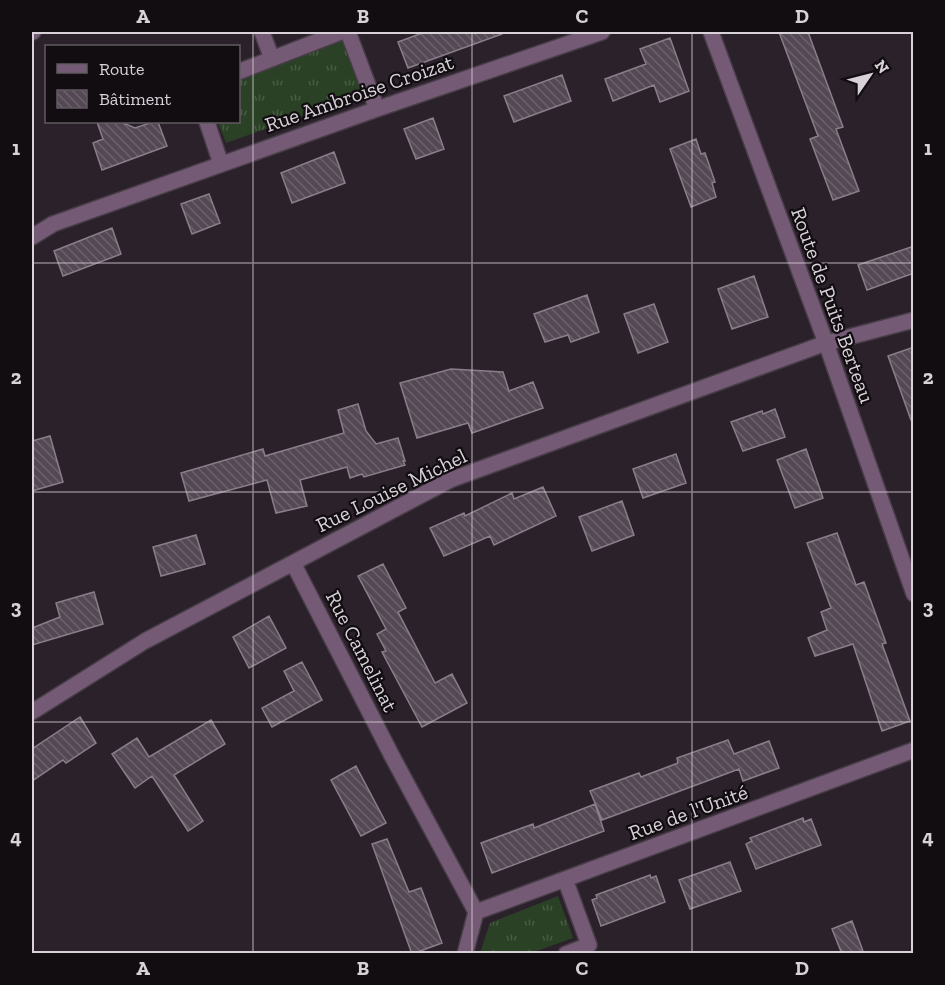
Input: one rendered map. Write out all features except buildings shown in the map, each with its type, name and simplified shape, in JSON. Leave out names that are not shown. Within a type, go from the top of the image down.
[{"type":"street","points":[[262,32],[272,59]]},
{"type":"street","points":[[240,71],[341,32]]},
{"type":"street","points":[[348,32],[377,109]]},
{"type":"street","name":"Rue Ambroise Croizat","points":[[32,237],[52,224],[602,32]]},
{"type":"street","name":"Route de Puits Berteau","points":[[711,32],[826,343],[914,594]]},
{"type":"street","points":[[207,123],[221,164]]},
{"type":"street","name":"Rue Louise Michel","points":[[32,712],[146,641],[450,480],[826,343],[914,320]]},
{"type":"street","name":"Rue Camelinat","points":[[293,563],[393,758],[476,912]]},
{"type":"street","name":"Rue de l'Unité","points":[[476,912],[914,750]]},
{"type":"street","points":[[565,879],[589,945],[567,954]]},
{"type":"street","points":[[465,954],[476,912]]},
{"type":"green space","points":[[342,39],[363,94],[226,143],[218,123],[240,123],[240,80]]},
{"type":"green space","points":[[558,896],[573,938],[531,953],[480,953],[490,923]]}]
